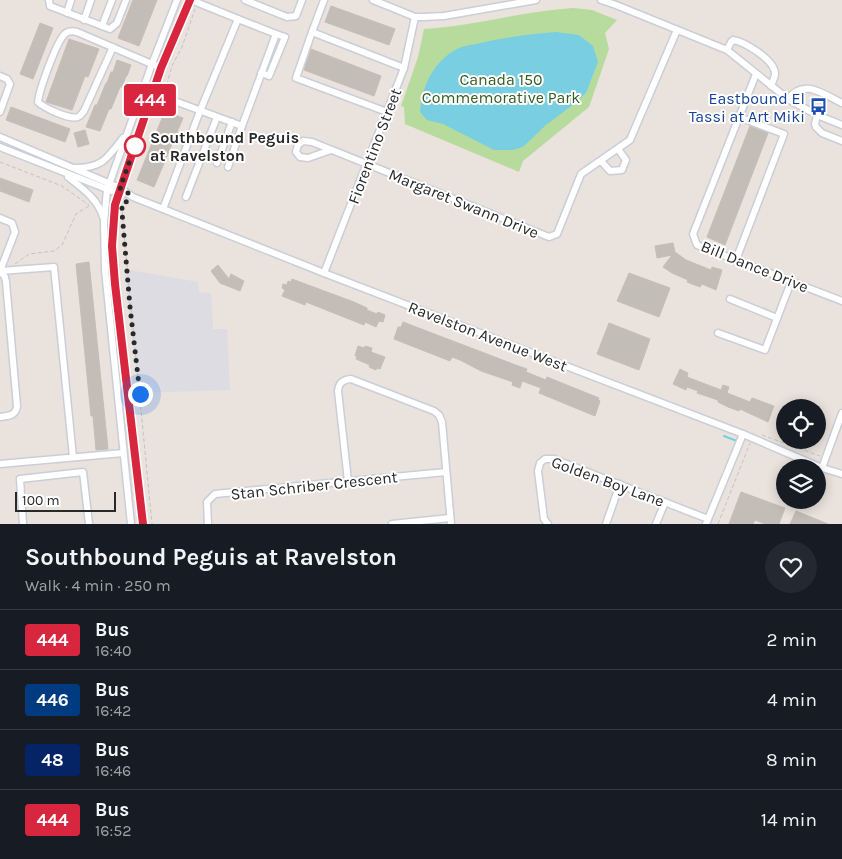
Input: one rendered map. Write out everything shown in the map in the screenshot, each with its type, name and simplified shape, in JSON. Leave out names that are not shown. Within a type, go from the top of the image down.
[{"type":"street","points":[[49,0],[50,6],[110,29],[114,27],[126,0]]},
{"type":"street","points":[[67,13],[71,0]]},
{"type":"street","points":[[84,20],[91,0]]},
{"type":"street","points":[[102,26],[112,0]]},
{"type":"street","points":[[131,524],[105,270],[104,222],[108,187],[177,0]]},
{"type":"street","points":[[143,524],[112,246],[115,205],[161,68],[190,0],[285,37],[270,76],[261,73]]},
{"type":"street","points":[[245,0],[287,17],[296,16],[302,0]]},
{"type":"street","points":[[324,0],[296,78],[387,112]]},
{"type":"street","points":[[373,0],[416,17],[444,16],[536,0]]},
{"type":"street","points":[[601,0],[727,50],[788,99],[817,115],[842,125]]},
{"type":"street","name":"Fiorentino Street","points":[[324,273],[404,68],[416,17]]},
{"type":"street","points":[[163,209],[200,111],[238,19]]},
{"type":"street","name":"Margaret Swann Drive","points":[[331,150],[308,158],[300,157],[296,152],[298,145],[303,141],[312,142],[549,237],[557,234],[582,174],[630,140],[676,30]]},
{"type":"street","points":[[113,47],[84,111],[78,117],[71,118],[44,107],[38,102],[39,92],[60,41],[66,33],[77,32],[113,47],[161,68]]},
{"type":"street","points":[[312,32],[404,68]]},
{"type":"street","points":[[228,167],[276,34]]},
{"type":"street","points":[[727,50],[730,42],[734,40],[742,41],[765,58],[773,67],[775,74],[771,86]]},
{"type":"street","points":[[269,53],[277,57]]},
{"type":"street","name":"Bill Dance Drive","points":[[756,74],[693,234],[697,246],[842,301]]},
{"type":"street","points":[[0,76],[7,79],[10,84],[0,112]]},
{"type":"street","points":[[788,99],[795,91],[803,88],[810,89],[842,103]]},
{"type":"street","points":[[153,93],[242,126]]},
{"type":"street","points":[[817,115],[815,124],[818,130],[842,141]]},
{"type":"street","points":[[186,197],[217,117]]},
{"type":"street","points":[[736,260],[784,134],[739,117]]},
{"type":"street","points":[[217,163],[232,122]]},
{"type":"street","points":[[71,168],[86,168],[99,165],[126,134]]},
{"type":"street","points":[[0,137],[71,168],[108,187]]},
{"type":"street","points":[[0,147],[108,187]]},
{"type":"street","points":[[601,161],[610,171],[622,170],[626,160],[618,149]]},
{"type":"street","points":[[61,171],[89,194],[100,207],[104,222]]},
{"type":"street","name":"Ravelston Avenue West","points":[[108,187],[324,273],[743,434],[801,459]]},
{"type":"street","points":[[0,218],[12,223],[15,232],[0,271]]},
{"type":"street","points":[[0,271],[54,267],[73,457]]},
{"type":"street","points":[[0,271],[5,277],[6,282],[17,406],[14,413],[9,416],[0,417]]},
{"type":"street","points":[[718,333],[765,350],[791,282]]},
{"type":"street","points":[[730,299],[777,318]]},
{"type":"street","points":[[115,378],[127,377]]},
{"type":"street","points":[[348,482],[338,391],[339,384],[344,380],[351,379],[434,411],[439,415],[442,422],[451,521],[392,524]]},
{"type":"street","points":[[826,458],[842,413]]},
{"type":"street","points":[[707,521],[743,434]]},
{"type":"street","points":[[0,464],[123,452]]},
{"type":"street","name":"Golden Boy Lane","points":[[548,524],[544,518],[538,471],[540,463],[545,458],[554,458],[665,502],[707,521]]},
{"type":"street","name":"Ravelston Avenue West","points":[[826,469],[842,474]]},
{"type":"street","points":[[23,524],[20,478],[83,472],[89,524]]},
{"type":"street","name":"Stan Schriber Crescent","points":[[208,524],[207,502],[215,494],[446,472]]},
{"type":"street","points":[[606,524],[620,484]]},
{"type":"street","points":[[656,524],[665,502]]},
{"type":"path","points":[[0,162],[62,186],[90,205]]},
{"type":"path","points":[[130,196],[126,203],[122,205],[152,524]]},
{"type":"path","points":[[11,266],[29,254],[54,251],[62,245],[76,214],[92,203]]},
{"type":"path","points":[[763,435],[826,458]]},
{"type":"path","points":[[718,524],[752,438]]},
{"type":"shaded area","points":[[124,269],[198,282],[199,292],[211,293],[213,329],[227,329],[230,390],[138,393]]},
{"type":"green space","name":"Canada 150 Commemorative Park","points":[[573,8],[592,10],[617,20],[605,33],[609,49],[589,107],[523,161],[519,172],[405,124],[404,107],[401,106],[418,57],[424,29]]},
{"type":"water","name":"Canada 150 Commemorative Park","points":[[556,32],[579,35],[593,46],[598,62],[586,93],[546,125],[523,147],[513,150],[494,150],[443,124],[427,120],[420,112],[423,93],[430,76],[441,61],[457,49],[506,38]]},
{"type":"building","points":[[133,0],[157,0],[139,46],[118,38]]},
{"type":"building","points":[[331,6],[395,29],[389,45],[325,22]]},
{"type":"building","points":[[40,23],[53,28],[33,79],[20,74]]},
{"type":"building","points":[[69,39],[99,49],[88,77],[85,76],[72,110],[46,102]]},
{"type":"building","points":[[311,49],[381,76],[374,96],[304,70]]},
{"type":"building","points":[[117,60],[131,65],[122,87],[120,87],[111,109],[109,109],[100,131],[86,127],[111,72],[113,72]]},
{"type":"building","points":[[11,107],[70,129],[65,142],[6,120]]},
{"type":"building","points":[[165,111],[183,118],[154,187],[137,180]]},
{"type":"building","points":[[750,126],[768,133],[725,245],[707,237]]},
{"type":"building","points":[[85,130],[89,144],[78,147],[74,133]]},
{"type":"building","points":[[0,178],[33,190],[29,202],[0,191]]},
{"type":"building","points":[[673,243],[675,252],[686,260],[711,270],[712,267],[722,270],[716,290],[702,284],[700,287],[687,282],[688,280],[663,267],[672,255],[657,258],[655,246]]},
{"type":"building","points":[[89,262],[108,449],[96,450],[76,264]]},
{"type":"building","points":[[218,265],[229,279],[231,274],[244,281],[240,291],[220,283],[211,271]]},
{"type":"building","points":[[629,273],[670,288],[659,317],[617,301]]},
{"type":"building","points":[[292,279],[354,302],[377,314],[378,312],[385,315],[383,322],[379,321],[376,327],[365,322],[364,325],[306,302],[305,305],[282,296],[285,290],[282,288],[283,284],[287,285],[288,281],[291,282]]},
{"type":"building","points":[[403,322],[527,369],[526,372],[546,380],[547,377],[599,398],[598,400],[600,401],[595,416],[539,393],[541,388],[522,381],[520,388],[512,385],[513,382],[481,371],[460,360],[452,357],[450,361],[394,339],[398,327],[401,327]]},
{"type":"building","points":[[609,323],[650,339],[639,370],[597,354]]},
{"type":"building","points":[[358,346],[372,348],[371,352],[385,357],[380,369],[377,368],[376,370],[356,359]]},
{"type":"building","points":[[680,369],[688,373],[687,377],[721,390],[723,385],[729,387],[727,393],[750,402],[752,398],[774,406],[768,422],[740,409],[739,411],[728,407],[718,402],[718,400],[697,393],[698,391],[687,387],[686,390],[673,384]]},
{"type":"building","points":[[741,492],[776,505],[776,509],[785,509],[779,524],[765,524],[755,520],[753,524],[729,524]]},
{"type":"building","points":[[796,511],[828,524],[790,524]]},
{"type":"waterway","points":[[724,436],[737,441]]},
{"type":"bus line","name":"444","points":[[143,524],[136,451],[115,284],[112,246],[113,226],[118,194],[161,68],[190,0]]},
{"type":"place","name":"Eastbound El Tassi at Art Miki","points":[[819,107]]},
{"type":"place","name":"Southbound Peguis at Ravelston","points":[[135,146]]},
{"type":"route","points":[[135,146],[120,188],[128,193],[126,203],[122,205],[122,212],[140,394]]}]
